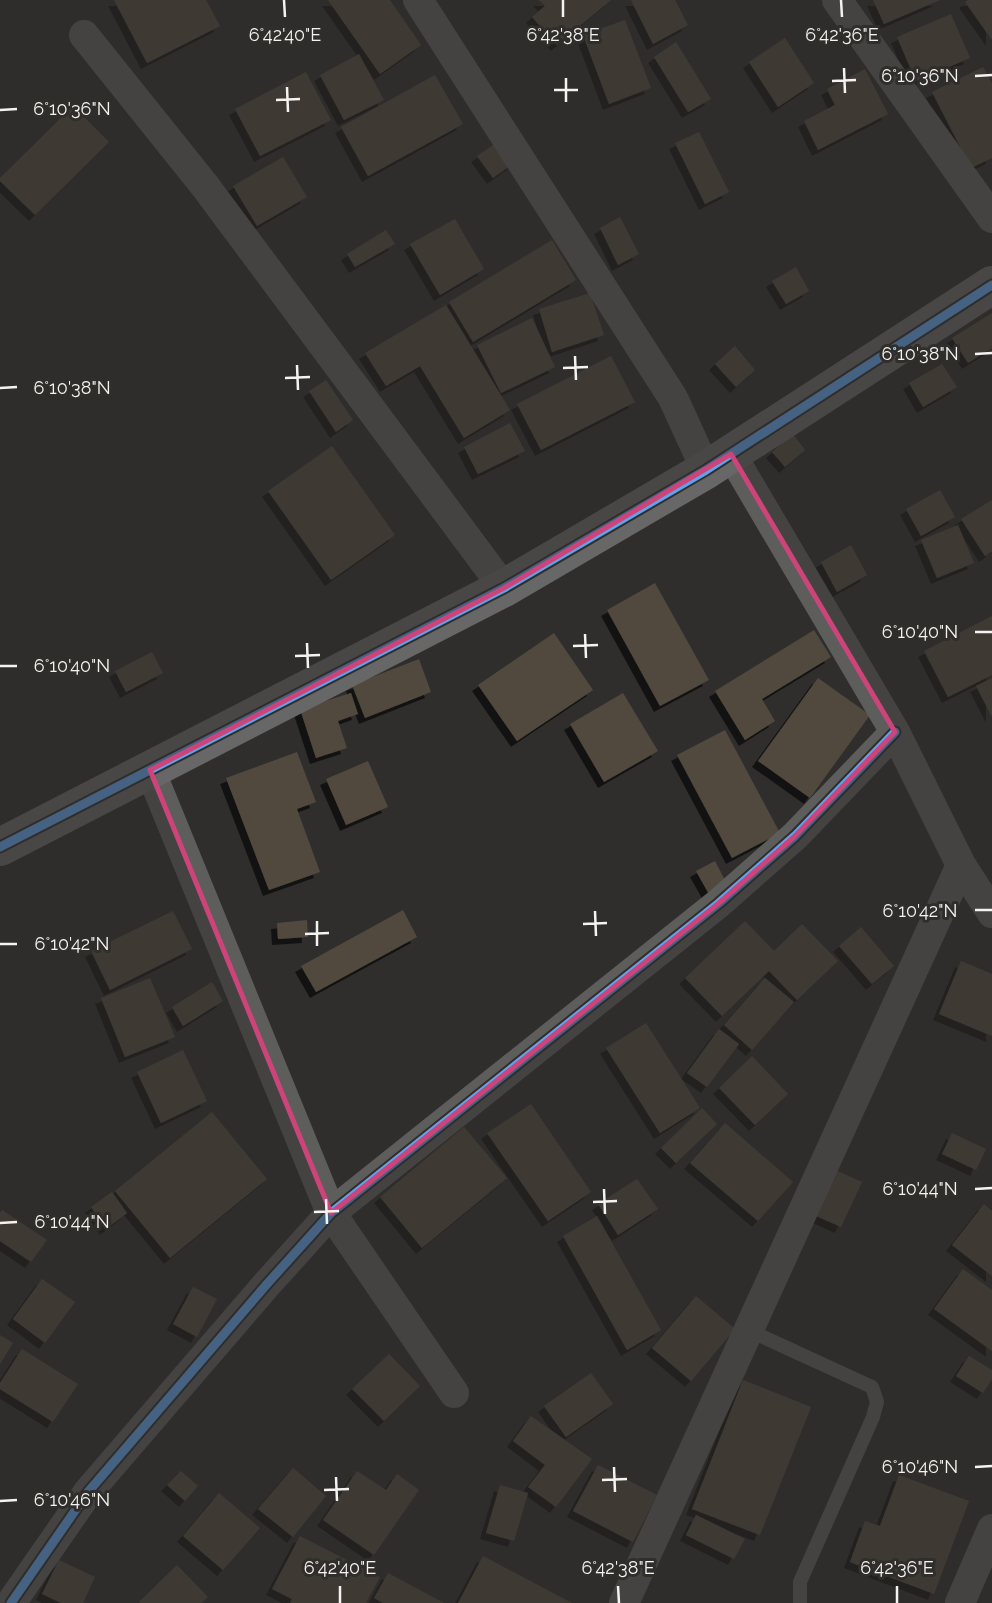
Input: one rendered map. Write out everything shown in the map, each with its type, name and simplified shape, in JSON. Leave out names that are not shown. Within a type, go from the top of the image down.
[{"type":"street","points":[[418,0],[673,398],[895,732],[961,865],[992,913]]},
{"type":"street","points":[[837,0],[992,218]]},
{"type":"street","points":[[84,35],[205,186],[504,588]]},
{"type":"street","points":[[0,847],[504,588],[718,462],[992,285]]},
{"type":"street","points":[[11,1603],[89,1492],[331,1213],[691,927],[795,836],[895,732]]},
{"type":"street","points":[[150,770],[331,1213],[454,1393]]},
{"type":"street","points":[[624,1603],[961,865]]},
{"type":"street","points":[[960,1603],[992,1529]]},
{"type":"lane","points":[[748,1330],[872,1387],[877,1402],[873,1417],[800,1582],[800,1603]]},
{"type":"highlighted area","points":[[731,454],[895,732],[795,836],[719,903],[331,1213],[150,770],[504,588]]},
{"type":"building","points":[[114,0],[206,0],[220,26],[147,63]]},
{"type":"building","points":[[328,0],[390,0],[421,45],[380,74]]},
{"type":"building","points":[[539,0],[611,0],[557,45],[532,17],[545,6]]},
{"type":"building","points":[[631,0],[675,0],[688,25],[653,44]]},
{"type":"building","points":[[873,0],[940,0],[884,24]]},
{"type":"building","points":[[992,0],[992,40],[965,2]]},
{"type":"building","points":[[951,14],[970,58],[916,81],[897,37]]},
{"type":"building","points":[[625,20],[651,88],[609,104],[583,35]]},
{"type":"building","points":[[785,38],[814,83],[778,107],[749,62]]},
{"type":"building","points":[[676,42],[711,99],[688,112],[654,57]]},
{"type":"building","points":[[359,54],[384,100],[344,120],[320,75]]},
{"type":"building","points":[[983,67],[992,83],[992,158],[971,168],[932,92]]},
{"type":"building","points":[[865,69],[888,114],[818,150],[804,121],[835,105],[827,89]]},
{"type":"building","points":[[306,72],[331,120],[260,156],[235,109]]},
{"type":"building","points":[[435,75],[463,124],[368,176],[341,127]]},
{"type":"building","points":[[73,106],[109,142],[35,215],[0,178]]},
{"type":"building","points":[[699,132],[729,192],[705,204],[675,143]]},
{"type":"building","points":[[499,141],[514,163],[493,178],[477,156]]},
{"type":"building","points":[[283,157],[307,197],[257,226],[233,186]]},
{"type":"building","points":[[620,217],[639,254],[618,265],[600,228]]},
{"type":"building","points":[[455,219],[484,269],[440,295],[410,244]]},
{"type":"building","points":[[386,230],[395,244],[355,267],[347,254]]},
{"type":"building","points":[[552,240],[576,280],[473,342],[449,302]]},
{"type":"building","points":[[796,267],[809,291],[786,304],[772,281]]},
{"type":"building","points":[[590,293],[604,335],[552,352],[539,309]]},
{"type":"building","points":[[446,305],[510,410],[464,438],[420,366],[386,386],[365,353]]},
{"type":"building","points":[[992,313],[992,348],[968,363],[952,338]]},
{"type":"building","points":[[532,318],[555,367],[501,393],[477,345]]},
{"type":"building","points":[[735,346],[755,370],[736,387],[715,364]]},
{"type":"building","points":[[611,356],[635,402],[541,450],[517,404]]},
{"type":"building","points":[[942,364],[957,387],[923,407],[909,383]]},
{"type":"building","points":[[326,380],[353,420],[336,432],[309,391]]},
{"type":"building","points":[[510,423],[525,451],[478,474],[464,447]]},
{"type":"building","points":[[793,434],[805,450],[785,467],[772,452]]},
{"type":"building","points":[[332,446],[395,535],[331,580],[268,491]]},
{"type":"building","points":[[940,490],[955,517],[921,536],[906,509]]},
{"type":"building","points":[[992,500],[992,551],[985,556],[961,519]]},
{"type":"building","points":[[958,525],[974,563],[937,578],[921,540]]},
{"type":"building","points":[[851,545],[867,575],[837,592],[821,562]]},
{"type":"building","points":[[655,583],[709,680],[660,706],[607,610]]},
{"type":"building","points":[[992,616],[992,675],[948,697],[924,651]]},
{"type":"building","points":[[814,630],[831,657],[762,699],[775,721],[745,740],[715,691]]},
{"type":"building","points":[[554,633],[593,690],[517,741],[478,685]]},
{"type":"building","points":[[152,652],[163,673],[126,692],[115,671]]},
{"type":"building","points":[[419,659],[431,692],[365,718],[352,685]]},
{"type":"building","points":[[818,678],[870,715],[810,798],[758,761]]},
{"type":"building","points":[[992,678],[992,717],[976,686]]},
{"type":"building","points":[[351,693],[358,714],[338,721],[347,748],[316,758],[300,709]]},
{"type":"building","points":[[623,693],[658,751],[604,782],[570,724]]},
{"type":"building","points":[[725,730],[780,833],[732,858],[677,755]]},
{"type":"building","points":[[297,752],[316,802],[297,809],[320,872],[269,890],[226,778]]},
{"type":"building","points":[[368,761],[388,807],[346,825],[326,779]]},
{"type":"building","points":[[715,861],[728,886],[710,896],[696,871]]},
{"type":"building","points":[[403,910],[417,937],[316,992],[301,966]]},
{"type":"building","points":[[173,911],[192,949],[110,990],[91,951]]},
{"type":"building","points":[[307,920],[308,937],[278,939],[277,923]]},
{"type":"building","points":[[745,921],[774,951],[802,924],[838,961],[797,1000],[769,971],[722,1016],[685,978]]},
{"type":"building","points":[[861,927],[894,966],[872,984],[839,946]]},
{"type":"building","points":[[961,961],[992,974],[992,1036],[939,1014]]},
{"type":"building","points":[[150,978],[175,1037],[125,1057],[101,998]]},
{"type":"building","points":[[765,978],[794,1002],[752,1050],[724,1025]]},
{"type":"building","points":[[212,982],[223,1001],[183,1026],[172,1007]]},
{"type":"building","points":[[646,1023],[700,1108],[660,1133],[606,1048]]},
{"type":"building","points":[[719,1029],[739,1044],[707,1087],[687,1073]]},
{"type":"building","points":[[183,1050],[207,1101],[161,1123],[137,1072]]},
{"type":"building","points":[[752,1056],[788,1094],[755,1125],[719,1088]]},
{"type":"building","points":[[531,1104],[591,1192],[548,1221],[487,1133]]},
{"type":"building","points":[[702,1108],[717,1124],[676,1163],[661,1148]]},
{"type":"building","points":[[212,1112],[267,1179],[170,1258],[115,1191]]},
{"type":"building","points":[[725,1123],[793,1182],[758,1221],[690,1163]]},
{"type":"building","points":[[464,1127],[507,1178],[422,1248],[380,1197]]},
{"type":"building","points":[[952,1133],[986,1149],[976,1170],[942,1154]]},
{"type":"building","points":[[835,1170],[862,1182],[841,1227],[814,1215]]},
{"type":"building","points":[[637,1179],[658,1209],[618,1235],[598,1204]]},
{"type":"building","points":[[112,1192],[127,1213],[106,1229],[91,1207]]},
{"type":"building","points":[[984,1204],[992,1211],[992,1276],[952,1245]]},
{"type":"building","points":[[2,1210],[47,1240],[31,1262],[0,1241]]},
{"type":"building","points":[[597,1216],[661,1330],[627,1350],[563,1236]]},
{"type":"building","points":[[963,1269],[992,1290],[992,1351],[934,1309]]},
{"type":"building","points":[[42,1279],[75,1302],[45,1343],[13,1319]]},
{"type":"building","points":[[193,1287],[217,1299],[197,1337],[173,1324]]},
{"type":"building","points":[[696,1296],[735,1329],[691,1381],[652,1348]]},
{"type":"building","points":[[0,1335],[13,1343],[0,1364]]},
{"type":"building","points":[[22,1349],[78,1384],[53,1422],[0,1389],[0,1383]]},
{"type":"building","points":[[389,1354],[420,1386],[384,1421],[352,1389]]},
{"type":"building","points":[[969,1356],[992,1370],[992,1379],[983,1393],[956,1376]]},
{"type":"building","points":[[591,1373],[613,1404],[566,1437],[544,1406]]},
{"type":"building","points":[[743,1380],[811,1407],[760,1535],[692,1509]]},
{"type":"building","points":[[531,1416],[592,1459],[556,1507],[528,1487],[545,1465],[513,1441]]},
{"type":"building","points":[[598,1465],[657,1495],[633,1542],[573,1511]]},
{"type":"building","points":[[293,1468],[326,1496],[293,1537],[258,1509]]},
{"type":"building","points":[[181,1471],[198,1486],[185,1501],[167,1485]]},
{"type":"building","points":[[357,1471],[386,1490],[397,1474],[419,1490],[374,1555],[323,1520]]},
{"type":"building","points":[[899,1475],[969,1501],[934,1594],[850,1562],[865,1521],[880,1526]]},
{"type":"building","points":[[500,1485],[528,1493],[514,1541],[486,1533]]},
{"type":"building","points":[[219,1493],[260,1528],[223,1570],[183,1536]]},
{"type":"building","points":[[696,1515],[745,1539],[734,1559],[686,1535]]},
{"type":"building","points":[[300,1536],[380,1577],[366,1603],[290,1603],[292,1599],[272,1589]]},
{"type":"building","points":[[483,1556],[572,1603],[458,1603]]},
{"type":"building","points":[[59,1560],[95,1577],[83,1603],[61,1603],[42,1594]]},
{"type":"building","points":[[177,1565],[208,1597],[201,1603],[139,1602]]},
{"type":"building","points":[[388,1573],[444,1603],[383,1603],[374,1598]]},
{"type":"cycle path","points":[[0,847],[504,588],[706,470],[992,285]]},
{"type":"cycle path","points":[[11,1603],[88,1492],[331,1213],[719,903],[795,836],[895,732]]}]
